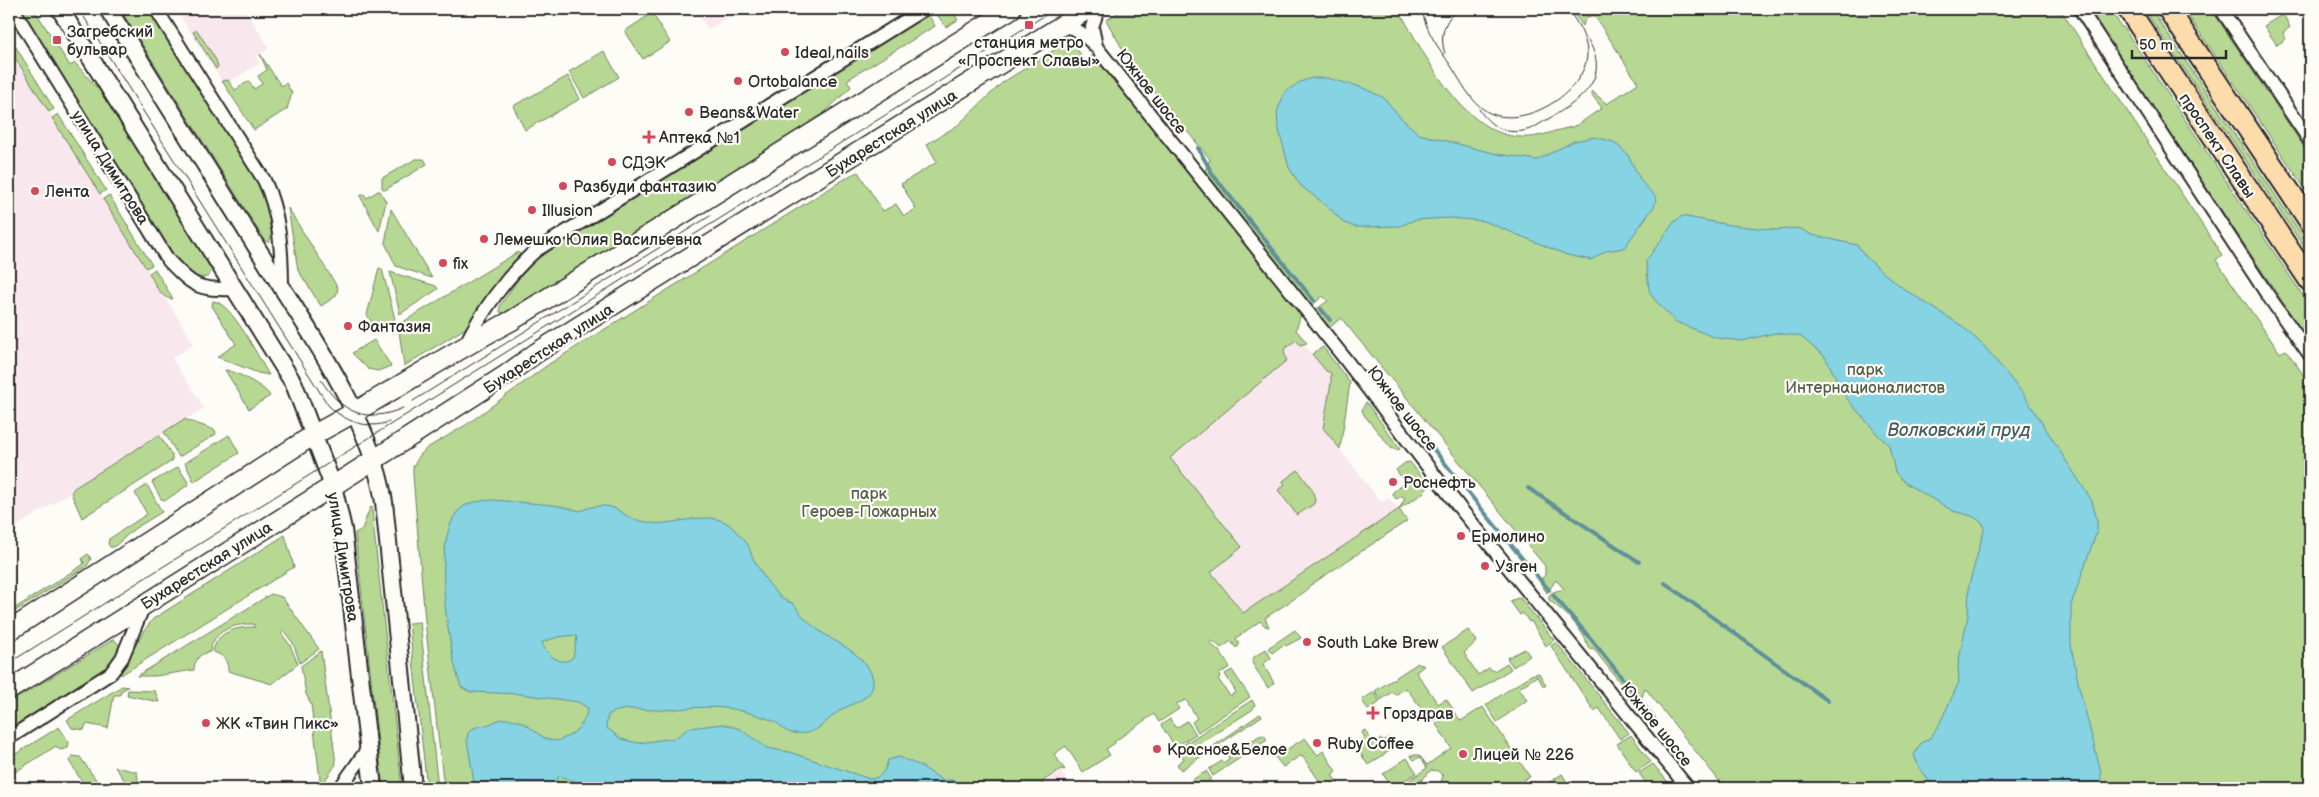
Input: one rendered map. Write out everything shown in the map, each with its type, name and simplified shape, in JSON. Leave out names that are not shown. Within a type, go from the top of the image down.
[{"type":"main road","points":[[9,630],[315,434],[355,414],[466,345],[511,321],[1011,9]]},
{"type":"main road","name":"Бухарестская улица","points":[[9,690],[373,461],[506,375],[536,353],[1088,9]]},
{"type":"main road","name":"проспект Славы","points":[[2128,9],[2310,281]]},
{"type":"main road","name":"проспект Славы","points":[[2168,9],[2310,222]]},
{"type":"street","name":"улица Димитрова","points":[[13,9],[168,260],[188,281],[200,288],[235,289]]},
{"type":"street","name":"улица Димитрова","points":[[60,9],[294,384],[315,434],[333,486],[343,529],[373,788]]},
{"type":"street","points":[[108,9],[328,363],[355,414],[373,461],[384,502],[413,788]]},
{"type":"street","points":[[156,9],[264,180],[272,196],[282,262],[282,288]]},
{"type":"street","points":[[466,345],[474,328],[520,265],[535,251],[924,9]]},
{"type":"street","name":"Южное шоссе","points":[[1096,46],[1092,27],[1098,9]]},
{"type":"street","points":[[2080,9],[2267,294],[2310,355]]},
{"type":"street","points":[[2222,9],[2310,140]]},
{"type":"street","name":"Южное шоссе","points":[[1056,28],[1067,27],[1076,30],[1096,46],[1342,355],[1459,507],[1688,788]]},
{"type":"street","points":[[9,738],[111,673],[122,658],[145,603]]},
{"type":"street","points":[[340,788],[369,747]]},
{"type":"shaded area","points":[[176,9],[245,9],[269,48],[256,56],[260,63],[224,85]]},
{"type":"shaded area","points":[[695,9],[737,9],[709,30]]},
{"type":"shaded area","points":[[9,47],[194,344],[172,358],[204,408],[9,531]]},
{"type":"shaded area","points":[[1294,333],[1326,371],[1331,373],[1323,428],[1381,502],[1389,498],[1398,509],[1243,613],[1197,553],[1150,447]]},
{"type":"shaded area","points":[[1061,772],[1072,788],[1048,788],[1044,783]]},
{"type":"green space","points":[[20,9],[34,9],[70,66],[75,63],[101,92],[212,270],[209,276],[199,277],[194,275],[174,255]]},
{"type":"green space","points":[[120,9],[148,9],[260,187],[271,223],[269,242],[265,241]]},
{"type":"green space","points":[[946,9],[951,9],[958,20],[946,27],[938,16]]},
{"type":"green space","name":"парк Интернационалистов","points":[[1124,9],[1398,9],[1433,68],[1463,107],[1481,122],[1500,133],[1521,137],[1534,137],[1574,126],[1602,108],[1592,95],[1592,91],[1607,104],[1638,83],[1594,15],[1585,18],[1583,26],[1570,9],[2060,9],[2222,255],[2216,260],[2280,353],[2286,350],[2310,384],[2310,788],[1725,788],[1645,688],[1640,703],[1637,703],[1633,698],[1629,700],[1627,697],[1629,694],[1593,648],[1589,649],[1583,634],[1568,616],[1549,600],[1551,593],[1564,589],[1556,580],[1547,593],[1539,581],[1545,575],[1545,566],[1341,318],[1329,328],[1315,310],[1328,301],[1323,296],[1311,306],[1204,173],[1210,159],[1130,62],[1106,20]]},
{"type":"green space","points":[[2087,9],[2111,9],[2121,27],[2123,27],[2310,306],[2310,343]]},
{"type":"green space","points":[[2144,9],[2151,9],[2310,247],[2310,256]]},
{"type":"green space","points":[[2184,9],[2211,9],[2310,156],[2310,196]]},
{"type":"green space","points":[[652,13],[670,42],[643,59],[625,31]]},
{"type":"green space","points":[[928,14],[935,26],[847,80],[851,87],[823,114],[505,313],[500,312],[500,306],[520,276],[538,258]]},
{"type":"green space","points":[[2283,14],[2290,27],[2283,33],[2286,39],[2277,45],[2264,26]]},
{"type":"green space","points":[[197,30],[216,60],[218,66],[216,69],[193,32]]},
{"type":"green space","points":[[11,39],[54,109],[49,112],[9,48],[9,40]]},
{"type":"green space","name":"парк Героев-Пожарных","points":[[1071,39],[1076,41],[1080,47],[1077,49],[1081,55],[1074,60],[1079,68],[1087,64],[1093,54],[1301,314],[1296,330],[1307,343],[1300,345],[1296,340],[1284,349],[1287,360],[1170,458],[1242,547],[1211,572],[1243,613],[1399,509],[1407,521],[1309,586],[1306,591],[1265,618],[1269,627],[1260,621],[1236,638],[1239,644],[1238,647],[1235,647],[1231,641],[1221,648],[1213,641],[1210,643],[1219,651],[1230,667],[1219,674],[1220,677],[1218,679],[1230,696],[1236,692],[1225,674],[1232,670],[1250,697],[1198,732],[1192,722],[1197,718],[1186,700],[1176,704],[1179,709],[1159,722],[1154,714],[1115,741],[1106,749],[1110,755],[1083,772],[1066,746],[1054,754],[1065,770],[1061,769],[1042,782],[1046,788],[444,788],[425,621],[413,475],[413,467],[420,455],[427,448],[466,425],[549,364],[851,175],[858,172],[883,211],[896,204],[904,216],[916,209],[901,184],[937,162],[927,144],[958,125],[1002,83]]},
{"type":"green space","points":[[604,51],[619,77],[584,98],[569,72]]},
{"type":"green space","points":[[260,54],[281,86],[286,83],[292,93],[287,109],[254,130],[222,81],[228,80],[235,90],[249,81],[254,89],[262,84],[258,76],[267,70]]},
{"type":"green space","points":[[568,76],[580,99],[525,130],[513,106]]},
{"type":"green space","points":[[58,114],[106,190],[100,194],[52,118]]},
{"type":"green space","points":[[416,159],[424,159],[427,164],[385,190],[382,188],[382,178]]},
{"type":"green space","points":[[380,191],[386,202],[379,231],[360,196],[364,194],[367,198]]},
{"type":"green space","points":[[109,195],[152,265],[146,268],[103,199]]},
{"type":"green space","points":[[288,208],[338,288],[336,296],[321,306],[298,270]]},
{"type":"green space","points":[[391,209],[432,278],[396,266],[385,243]]},
{"type":"green space","points":[[518,252],[520,254],[469,326],[404,366],[399,331],[403,322]]},
{"type":"green space","points":[[379,268],[382,269],[395,319],[379,328],[375,327],[367,315]]},
{"type":"green space","points":[[155,269],[173,299],[161,293],[156,286],[149,273]]},
{"type":"green space","points":[[390,272],[436,286],[438,289],[400,314]]},
{"type":"green space","points":[[213,301],[220,304],[236,321],[269,375],[258,373],[217,357],[236,344],[212,306]]},
{"type":"green space","points":[[374,340],[391,366],[378,371],[368,369],[352,353]]},
{"type":"green space","points":[[1323,347],[1350,383],[1340,449],[1323,428],[1331,373],[1326,371],[1312,354]]},
{"type":"green space","points":[[225,370],[250,380],[270,396],[249,409]]},
{"type":"green space","points":[[1366,402],[1400,449],[1391,448],[1364,415],[1362,410]]},
{"type":"green space","points":[[184,419],[215,430],[216,434],[179,457],[164,432]]},
{"type":"green space","points":[[159,435],[172,455],[172,461],[82,518],[71,493],[74,488]]},
{"type":"green space","points":[[229,435],[239,453],[195,481],[193,480],[185,463]]},
{"type":"green space","points":[[1410,462],[1429,486],[1422,494],[1399,509],[1405,498],[1402,496],[1396,499],[1392,493],[1405,482],[1396,470],[1405,463]]},
{"type":"green space","points":[[178,467],[188,485],[166,500],[161,499],[152,482]]},
{"type":"green space","points":[[1298,470],[1312,489],[1315,500],[1314,504],[1297,515],[1278,490],[1285,485],[1283,481]]},
{"type":"green space","points":[[147,485],[162,512],[134,529],[114,547],[110,547],[108,544],[109,539],[147,514],[135,493]]},
{"type":"green space","points":[[372,507],[402,788],[383,788],[355,533],[362,529]]},
{"type":"green space","points":[[285,535],[294,567],[121,675],[143,632],[153,619]]},
{"type":"green space","points":[[88,554],[91,559],[87,566],[9,615],[9,612],[84,564],[82,558]]},
{"type":"green space","points":[[271,594],[282,597],[319,649],[300,663],[293,643],[283,630],[281,633],[290,645],[298,664],[272,684],[228,671],[225,659],[213,652],[218,639],[223,635],[235,629],[255,627],[253,624],[239,625],[220,633],[215,638],[210,652],[201,655],[196,660],[194,670],[155,676],[137,676]]},
{"type":"green space","points":[[1518,598],[1521,599],[1554,640],[1546,646],[1531,621],[1529,622],[1523,613],[1520,615],[1510,601]]},
{"type":"green space","points":[[420,622],[438,788],[427,788],[409,623]]},
{"type":"green space","points":[[1295,630],[1301,638],[1286,646],[1284,644],[1272,653],[1268,648]]},
{"type":"green space","points":[[1468,630],[1477,641],[1464,653],[1478,675],[1489,668],[1494,671],[1507,663],[1511,669],[1473,693],[1442,647]]},
{"type":"green space","points":[[114,639],[120,646],[110,665],[9,729],[9,703]]},
{"type":"green space","points":[[1556,642],[1629,733],[1620,739],[1599,708],[1594,711],[1551,646]]},
{"type":"green space","points":[[1266,649],[1271,658],[1263,664],[1274,683],[1268,688],[1252,663],[1254,657]]},
{"type":"green space","points":[[1525,649],[1530,656],[1513,667],[1507,658]]},
{"type":"green space","points":[[321,651],[336,764],[326,779],[324,788],[321,788],[311,704],[306,694],[301,666]]},
{"type":"green space","points":[[1418,663],[1424,666],[1416,672],[1438,704],[1446,699],[1453,709],[1432,722],[1406,688],[1395,695],[1392,692],[1381,700],[1375,691]]},
{"type":"green space","points":[[1539,673],[1546,685],[1544,687],[1537,676],[1519,688],[1527,700],[1497,722],[1486,705],[1531,675]]},
{"type":"green space","points":[[122,686],[128,687],[121,691],[120,695],[114,695],[108,728],[86,724],[84,730],[72,728],[67,720]]},
{"type":"green space","points":[[128,690],[155,691],[159,702],[127,695]]},
{"type":"green space","points":[[1374,692],[1380,702],[1368,710],[1362,700]]},
{"type":"green space","points":[[1252,700],[1255,705],[1252,710],[1194,747],[1199,756],[1260,714],[1262,716],[1181,770],[1177,764],[1184,759],[1177,749]]},
{"type":"green space","points":[[1483,707],[1530,777],[1514,788],[1443,788],[1440,785],[1443,776],[1438,771],[1431,770],[1421,781],[1420,788],[1398,788],[1427,768],[1420,757],[1414,760],[1410,755],[1419,755],[1427,765],[1451,748],[1436,724],[1454,712],[1461,721]]},
{"type":"green space","points":[[1170,719],[1176,728],[1187,721],[1196,734],[1175,747],[1161,725]]},
{"type":"green space","points":[[59,727],[69,742],[68,748],[60,750],[56,746],[12,774],[19,788],[9,788],[9,758]]},
{"type":"green space","points":[[1365,730],[1372,742],[1382,739],[1383,741],[1389,737],[1397,746],[1368,765],[1355,745],[1365,738],[1362,732]]},
{"type":"green space","points":[[1264,735],[1267,740],[1213,776],[1209,769],[1222,761],[1223,763],[1229,759],[1228,756],[1259,736]]},
{"type":"green space","points":[[1631,735],[1651,762],[1636,772],[1617,744]]},
{"type":"green space","points":[[1305,738],[1318,755],[1323,751],[1336,771],[1332,775],[1339,785],[1334,788],[1317,788],[1315,786],[1320,782],[1303,757],[1300,756],[1283,767],[1275,757]]},
{"type":"green space","points":[[72,756],[80,757],[102,788],[86,788],[69,761]]},
{"type":"green space","points":[[1407,758],[1417,773],[1392,788],[1383,774]]},
{"type":"green space","points":[[1653,764],[1673,788],[1665,788],[1662,784],[1656,788],[1649,788],[1639,773]]},
{"type":"green space","points":[[115,767],[137,772],[139,788],[130,788]]},
{"type":"green space","points":[[1206,771],[1211,778],[1209,779],[1212,784],[1211,788],[1180,788],[1204,774]]},
{"type":"green space","points":[[1562,774],[1568,784],[1562,788],[1541,788]]},
{"type":"water","points":[[1312,78],[1327,78],[1361,87],[1384,98],[1401,118],[1419,134],[1497,154],[1537,160],[1574,141],[1595,137],[1614,142],[1628,155],[1641,181],[1656,197],[1655,205],[1624,248],[1606,251],[1591,260],[1567,255],[1484,221],[1450,218],[1415,220],[1400,226],[1365,227],[1355,227],[1344,223],[1327,206],[1301,186],[1289,168],[1278,126],[1277,112],[1285,92],[1300,82]]},
{"type":"water","name":"Волковский пруд","points":[[1682,216],[1730,225],[1777,230],[1799,228],[1812,235],[1857,245],[1866,257],[1904,289],[1962,326],[1985,347],[2024,395],[2092,501],[2097,520],[2097,531],[2071,605],[2071,645],[2079,687],[2101,772],[2101,788],[1934,788],[1918,765],[1914,755],[1921,743],[1930,738],[1938,727],[1959,682],[1958,665],[1968,615],[1969,585],[1984,530],[1983,523],[1972,516],[1953,511],[1905,483],[1895,472],[1889,445],[1847,399],[1825,357],[1800,336],[1775,333],[1742,341],[1716,338],[1676,322],[1654,299],[1649,290],[1646,261],[1674,222]]},
{"type":"water","points":[[493,500],[554,505],[581,511],[593,507],[606,506],[614,508],[631,518],[652,523],[705,518],[725,522],[747,543],[759,568],[775,591],[787,601],[793,603],[803,617],[813,626],[861,659],[871,673],[873,681],[869,694],[864,698],[839,711],[819,728],[808,733],[789,732],[774,721],[746,712],[725,708],[628,709],[608,715],[606,727],[621,739],[638,743],[675,738],[689,728],[723,724],[740,729],[767,748],[789,752],[870,779],[882,773],[888,760],[899,757],[921,766],[942,780],[953,780],[967,788],[574,788],[575,781],[559,776],[557,778],[558,788],[475,788],[467,740],[470,731],[501,719],[513,719],[520,721],[543,737],[556,741],[573,733],[581,725],[588,708],[578,702],[520,694],[470,692],[461,687],[451,649],[444,597],[445,546],[450,526],[458,511],[470,503]],"holes":[[[575,635],[577,637],[573,657],[564,661],[560,661],[550,655],[542,642],[558,637]]]},
{"type":"waterway","points":[[1198,148],[1213,175],[1314,301]]},
{"type":"waterway","points":[[1321,309],[1330,320]]},
{"type":"waterway","points":[[1431,446],[1549,590]]},
{"type":"waterway","points":[[1528,488],[1639,562]]},
{"type":"waterway","points":[[1665,583],[1828,701]]},
{"type":"waterway","points":[[1553,595],[1654,718]]},
{"type":"tram line","points":[[79,9],[328,405],[348,420],[372,425],[389,422]]},
{"type":"tram line","points":[[9,663],[1055,9]]},
{"type":"tram line","points":[[1422,9],[1426,25],[1433,39],[1466,90],[1480,107],[1500,116],[1516,116],[1533,112],[1549,105],[1564,95],[1576,82],[1584,69],[1587,47],[1581,30],[1568,9]]},
{"type":"tram line","points":[[1445,53],[1443,47],[1444,29],[1449,18],[1458,9]]},
{"type":"tram line","points":[[1479,109],[1489,122],[1502,129],[1517,132],[1533,128],[1572,104],[1592,83],[1596,71],[1595,56],[1588,40]]},
{"type":"tram line","points":[[413,401],[710,216]]},
{"type":"tram line","points":[[321,380],[337,401],[346,408],[356,412],[366,415],[378,415],[403,408]]},
{"type":"place","name":"станция метро «Проспект Славы»","points":[[1029,25]]},
{"type":"place","name":"Загребский бульвар","points":[[57,40]]},
{"type":"place","name":"Ideal nails","points":[[785,52]]},
{"type":"place","name":"Ortobalance","points":[[738,81]]},
{"type":"place","name":"Beans&Water","points":[[689,112]]},
{"type":"place","name":"Аптека №1","points":[[649,137]]},
{"type":"place","name":"СДЭК","points":[[612,162]]},
{"type":"place","name":"Разбуди фантазию","points":[[563,186]]},
{"type":"place","name":"Лента","points":[[35,191]]},
{"type":"place","name":"Illusion","points":[[532,210]]},
{"type":"place","name":"Лемешко Юлия Васильевна","points":[[484,239]]},
{"type":"place","name":"fix","points":[[443,263]]},
{"type":"place","name":"Фантазия","points":[[348,326]]},
{"type":"place","name":"Роснефть","points":[[1393,482]]},
{"type":"place","name":"Ермолино","points":[[1461,536]]},
{"type":"place","name":"Узген","points":[[1485,566]]},
{"type":"place","name":"South Lake Brew","points":[[1307,642]]},
{"type":"place","name":"Горздрав","points":[[1373,713]]},
{"type":"place","name":"ЖК «Твин Пикс»","points":[[206,723]]},
{"type":"place","name":"Ruby Coffee","points":[[1317,743]]},
{"type":"place","name":"Красное&Белое","points":[[1157,749]]},
{"type":"place","name":"Лицей № 226","points":[[1463,754]]}]
